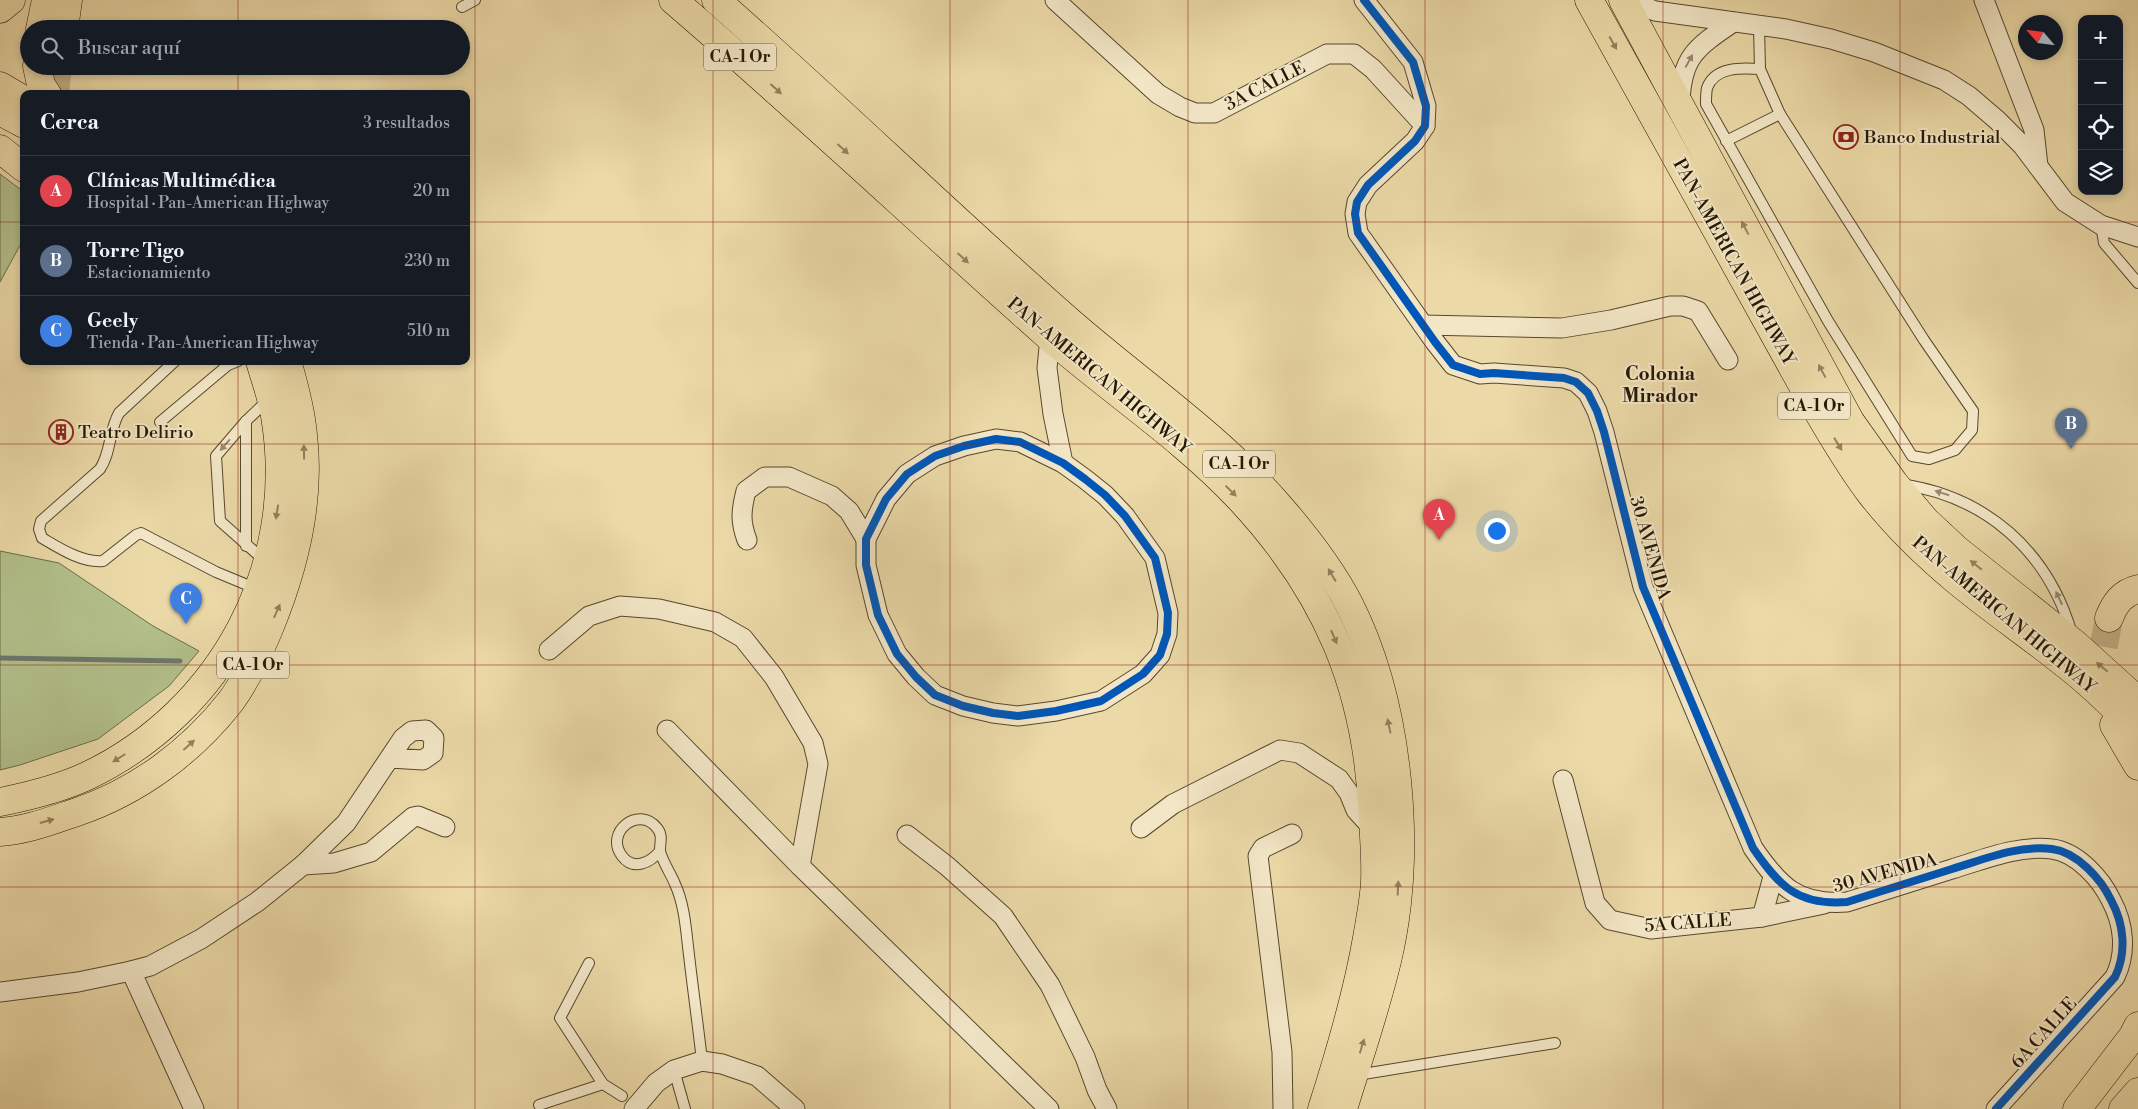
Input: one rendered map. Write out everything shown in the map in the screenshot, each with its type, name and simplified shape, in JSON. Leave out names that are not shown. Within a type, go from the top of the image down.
[{"type":"highway","points":[[0,9],[11,0]]},
{"type":"highway","points":[[42,20],[46,0]]},
{"type":"highway","points":[[65,20],[68,0]]},
{"type":"highway","name":"PAN-AMERICAN HIGHWAY","points":[[673,0],[806,116],[1050,337],[1209,470],[1238,498],[1285,552],[1326,618],[1353,684],[1364,729],[1361,791],[1374,830],[1375,883],[1344,1072],[1343,1109]]},
{"type":"highway","name":"PAN-AMERICAN HIGHWAY","points":[[716,0],[1052,306],[1201,430],[1255,480],[1320,556],[1350,605],[1378,676],[1389,726],[1397,766],[1400,848],[1397,902],[1388,959],[1344,1072],[1322,1109]]},
{"type":"highway","name":"PAN-AMERICAN HIGHWAY","points":[[1590,0],[1808,395],[1871,494],[1897,525],[1956,580],[2081,677],[2120,712],[2126,729],[2122,742],[2138,766]]},
{"type":"highway","name":"PAN-AMERICAN HIGHWAY","points":[[1623,0],[1850,421],[1894,483],[1925,520],[1956,549],[2075,644],[2138,701]]},
{"type":"highway","points":[[39,75],[44,90]]},
{"type":"highway","points":[[0,86],[20,98]]},
{"type":"highway","points":[[0,111],[20,122]]},
{"type":"highway","points":[[0,149],[20,165]]},
{"type":"highway","points":[[252,365],[270,394]]},
{"type":"highway","name":"CA-1 Or","points":[[0,802],[36,794],[86,776],[114,762],[148,739],[199,692],[218,667],[238,632],[268,564],[278,506],[280,478],[278,445],[270,394],[261,365]]},
{"type":"highway","name":"CA-1 Or","points":[[0,832],[8,832],[54,820],[102,803],[133,788],[165,766],[190,744],[232,699],[258,655],[281,602],[299,535],[304,491],[303,435],[288,365]]},
{"type":"highway","points":[[2109,618],[2120,598],[2128,591],[2138,589]]},
{"type":"highway","points":[[2077,1109],[2138,1026]]},
{"type":"highway","points":[[2085,1109],[2138,1055]]},
{"type":"highway","points":[[2123,1109],[2138,1092]]},
{"type":"street","name":"3A CALLE","points":[[1055,0],[1158,94],[1180,108],[1195,113],[1214,113],[1328,54],[1354,54],[1373,69],[1425,126]]},
{"type":"street","points":[[1364,0],[1413,62],[1426,106],[1425,126]]},
{"type":"street","points":[[1629,0],[1655,10],[1695,15],[1732,23],[1786,29],[1874,52],[1944,80],[1969,96],[1998,120],[2022,145],[2065,202],[2102,225],[2138,238]]},
{"type":"street","points":[[1984,0],[2034,130],[2038,167]]},
{"type":"street","points":[[1680,108],[1681,82],[1687,64],[1706,40],[1732,23]]},
{"type":"street","name":"30 AVENIDA","points":[[1425,126],[1415,141],[1368,186],[1357,202],[1355,214],[1358,233],[1453,364],[1480,374],[1494,373],[1564,378],[1576,382],[1588,393],[1598,411],[1604,432],[1643,587],[1753,848],[1773,877],[1788,889],[1807,899],[1825,904],[1847,902],[2013,850],[2029,848],[2054,849],[2065,853],[2083,865],[2106,888],[2122,929],[2123,951],[2115,977]]},
{"type":"street","points":[[1423,325],[1562,328],[1611,320],[1670,306],[1683,306],[1698,311],[1728,360]]},
{"type":"street","points":[[1050,337],[1047,368],[1053,414],[1063,463]]},
{"type":"street","points":[[996,439],[1020,442],[1063,463],[1105,495],[1125,516],[1155,558],[1168,614],[1167,634],[1160,656],[1143,674],[1101,701],[1056,711],[1018,716],[971,708],[935,695],[916,677],[897,654],[878,615],[866,565],[866,539],[886,499],[907,474],[935,456],[964,446],[996,439]]},
{"type":"street","points":[[747,540],[741,524],[746,491],[765,477],[789,477],[832,496],[849,511],[866,539]]},
{"type":"street","points":[[549,650],[589,616],[620,606],[659,609],[715,622],[743,638],[774,677],[812,743],[818,764],[800,866]]},
{"type":"street","points":[[667,730],[800,866],[1049,1109]]},
{"type":"street","points":[[1141,828],[1173,804],[1280,750],[1299,753],[1361,791]]},
{"type":"street","points":[[0,992],[78,982],[150,966],[201,939],[257,902],[303,865],[346,823],[390,758]]},
{"type":"street","name":"5A CALLE","points":[[1563,780],[1595,903],[1610,920],[1650,929],[1762,917],[1825,904]]},
{"type":"street","points":[[303,865],[334,863],[371,852],[413,817],[418,816],[445,827]]},
{"type":"street","points":[[1283,1109],[1282,1052],[1258,856],[1263,848],[1292,834]]},
{"type":"street","points":[[907,835],[947,866],[1003,916],[1050,985],[1085,1057],[1097,1090],[1107,1109]]},
{"type":"street","points":[[1762,917],[1773,877]]},
{"type":"street","points":[[131,971],[194,1109]]},
{"type":"street","name":"6A CALLE","points":[[1996,1109],[2115,977]]},
{"type":"street","points":[[631,1103],[674,1070],[702,1061],[722,1064],[757,1076],[795,1109]]},
{"type":"street","points":[[1312,1109],[1344,1072]]},
{"type":"lane","points":[[462,8],[475,0]]},
{"type":"lane","points":[[1759,26],[1760,69],[1780,114],[1924,340],[1974,411],[1972,430],[1955,450],[1928,459],[1912,456],[1828,321],[1706,104],[1707,87],[1717,74],[1735,68],[1760,69]]},
{"type":"lane","points":[[1726,141],[1780,114]]},
{"type":"lane","points":[[2102,225],[2104,243],[2138,283]]},
{"type":"lane","points":[[171,365],[119,413],[106,461],[100,469],[41,521],[39,529],[42,538],[66,552],[96,562],[103,561],[141,533],[216,572],[258,590]]},
{"type":"lane","points":[[160,422],[228,365]]},
{"type":"lane","points":[[268,564],[220,521],[216,456],[270,394]]},
{"type":"lane","points":[[246,422],[246,546]]},
{"type":"lane","points":[[1894,483],[1922,487],[1955,497],[1986,514],[2012,533],[2034,557],[2052,583],[2066,613],[2075,644]]},
{"type":"lane","points":[[660,851],[653,860],[643,864],[632,863],[623,857],[617,848],[616,837],[621,827],[630,820],[646,820],[659,830],[662,840],[660,851],[682,898],[702,1061]]},
{"type":"lane","points":[[589,962],[560,1018],[603,1084],[631,1103]]},
{"type":"lane","points":[[1344,1072],[1555,1043]]},
{"type":"lane","points":[[674,1070],[685,1109]]},
{"type":"lane","points":[[539,1105],[603,1084]]},
{"type":"green space","points":[[0,174],[20,189],[20,245],[0,282]]},
{"type":"green space","points":[[0,551],[59,563],[153,626],[199,651],[169,686],[98,739],[0,770]]},
{"type":"waterway","points":[[0,658],[180,661]]},
{"type":"tunnel","points":[[55,90],[57,75]]},
{"type":"tunnel","points":[[2096,688],[2109,618]]},
{"type":"cycle path","points":[[1364,0],[1413,62],[1426,106],[1425,126],[1415,141],[1368,185],[1357,202],[1355,214],[1358,233],[1453,365],[1480,374],[1494,373],[1564,378],[1576,382],[1588,393],[1604,432],[1643,587],[1753,848],[1762,861],[1781,883],[1803,897],[1815,901],[1847,902],[2002,854],[2027,849],[2052,849],[2061,851],[2079,861],[2095,875],[2107,892],[2119,919],[2122,938],[2121,958],[2115,977],[1996,1109]]},
{"type":"cycle path","points":[[996,439],[1020,442],[1063,463],[1085,479],[1105,495],[1125,516],[1155,558],[1168,613],[1167,634],[1160,655],[1143,674],[1101,701],[1056,711],[1018,716],[993,713],[963,706],[935,695],[916,677],[897,654],[878,615],[866,565],[866,539],[886,499],[907,474],[935,456],[964,446],[996,439]]},
{"type":"place","name":"Banco Industrial","points":[[1846,137]]},
{"type":"place","name":"Teatro Delirio","points":[[61,432]]},
{"type":"place","name":"Torre Tigo","points":[[2071,449]]},
{"type":"place","name":"Clínicas Multimédica","points":[[1439,540]]},
{"type":"place","name":"Geely","points":[[186,624]]},
{"type":"district","name":"Colonia Mirador","points":[[1660,385]]}]
